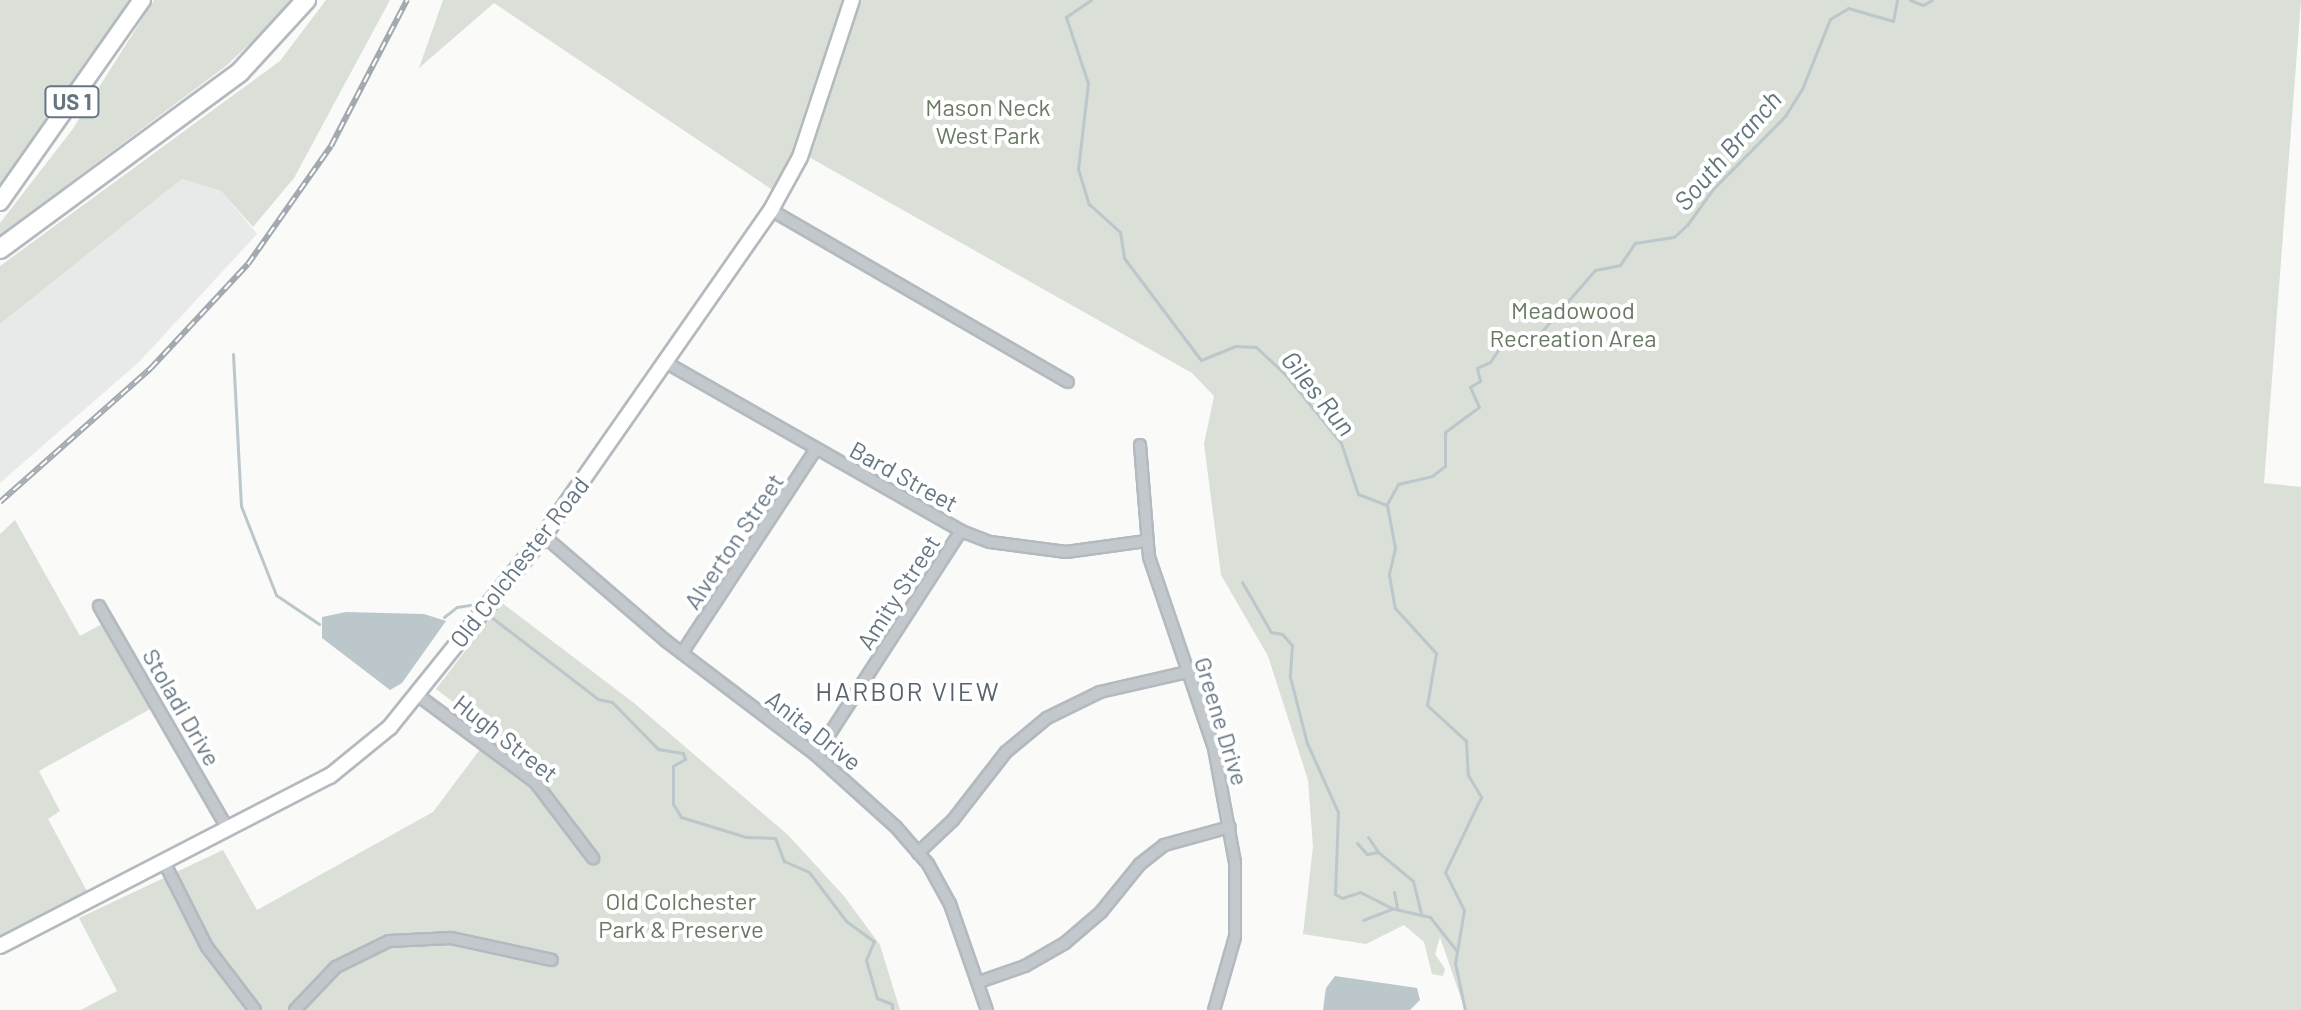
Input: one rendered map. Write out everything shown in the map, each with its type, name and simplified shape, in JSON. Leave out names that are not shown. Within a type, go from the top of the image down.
[{"type":"highway","points":[[0,249],[230,80],[306,0]]},
{"type":"main road","name":"US 1","points":[[0,202],[142,0]]},
{"type":"street","name":"Old Colchester Road","points":[[0,946],[344,768],[375,742],[544,536],[771,210],[800,157],[852,0]]},
{"type":"street","points":[[771,210],[1068,382]]},
{"type":"street","name":"Bard Street","points":[[665,362],[961,531],[990,542],[1047,552],[1146,541]]},
{"type":"street","name":"Greene Drive","points":[[1140,445],[1146,541],[1214,748],[1230,827],[1235,937],[1214,1010]]},
{"type":"street","name":"Alverton Street","points":[[682,653],[816,449]]},
{"type":"street","name":"Amity Street","points":[[816,755],[961,531]]},
{"type":"street","name":"Anita Drive","points":[[544,536],[682,653],[816,755],[918,853],[957,918],[987,1010]]},
{"type":"street","name":"Stoladi Drive","points":[[99,606],[228,829]]},
{"type":"street","points":[[918,853],[953,820],[1006,752],[1047,718],[1100,692],[1187,672]]},
{"type":"street","name":"Hugh Street","points":[[416,694],[535,782],[593,858]]},
{"type":"street","points":[[979,982],[1025,966],[1065,943],[1164,845],[1230,827]]},
{"type":"street","points":[[164,862],[207,947],[255,1010]]},
{"type":"street","points":[[295,1010],[336,967],[389,941],[437,936],[552,960]]},
{"type":"shaded area","points":[[182,179],[221,191],[257,234],[139,362],[0,483],[0,324]]},
{"type":"shaded area","points":[[346,612],[424,614],[446,621],[402,683],[390,690],[322,638],[322,617]]},
{"type":"shaded area","points":[[1335,976],[1417,988],[1420,1000],[1410,1010],[1323,1010],[1326,988]]},
{"type":"green space","points":[[0,0],[135,0],[0,190]]},
{"type":"green space","points":[[154,0],[297,0],[226,66],[0,235],[0,223],[72,130]]},
{"type":"green space","points":[[326,0],[390,0],[294,178],[253,227],[221,191],[182,179],[0,324],[0,266],[280,61]]},
{"type":"green space","points":[[443,0],[847,0],[797,148],[774,191],[494,3],[419,68]]},
{"type":"green space","points":[[859,0],[2301,0],[2264,483],[2301,487],[2301,1010],[1465,1010],[1440,937],[1435,954],[1445,969],[1443,976],[1432,974],[1424,942],[1404,925],[1366,944],[1303,934],[1313,847],[1308,780],[1268,656],[1221,575],[1204,444],[1214,396],[1192,373],[807,156]]},
{"type":"green space","points":[[15,520],[80,636],[102,624],[152,708],[39,771],[60,811],[48,819],[88,893],[0,938],[0,534]]},
{"type":"green space","name":"Old Colchester Park & Preserve","points":[[502,603],[634,703],[788,835],[844,896],[880,945],[900,1010],[81,1010],[117,991],[79,918],[223,850],[257,910],[433,812],[493,732],[436,689]]},
{"type":"waterway","name":"Giles Run","points":[[1091,0],[1066,17],[1088,83],[1078,169],[1089,204],[1120,232],[1124,258],[1201,360],[1235,346],[1256,347],[1285,374],[1341,443],[1358,494],[1387,505],[1395,548],[1389,575],[1395,608],[1436,653],[1427,705],[1466,741],[1468,775],[1481,797],[1445,872],[1464,910],[1455,963],[1465,1010]]},
{"type":"waterway","name":"South Branch","points":[[1387,504],[1398,484],[1432,476],[1445,466],[1445,432],[1479,407],[1470,387],[1480,381],[1477,368],[1490,362],[1500,347],[1536,338],[1595,270],[1620,265],[1635,243],[1674,237],[1687,225],[1713,189],[1785,116],[1802,89],[1830,19],[1848,8],[1893,21],[1897,0]]},
{"type":"waterway","name":"South Branch","points":[[1910,0],[1923,5],[1932,0]]},
{"type":"waterway","points":[[233,354],[241,506],[276,595],[319,624]]},
{"type":"waterway","points":[[1242,582],[1271,632],[1282,634],[1292,645],[1290,677],[1307,743],[1338,812],[1335,894],[1342,898],[1360,892],[1391,908],[1430,917],[1456,950]]},
{"type":"waterway","points":[[444,617],[457,607],[477,604]]},
{"type":"waterway","points":[[486,613],[598,699],[612,702],[658,749],[683,753],[685,759],[673,766],[673,804],[681,817],[746,837],[775,838],[784,861],[809,872],[846,921],[874,941],[866,960],[877,998],[892,1004],[892,1010]]},
{"type":"waterway","points":[[1368,837],[1378,852],[1413,881],[1421,913]]},
{"type":"waterway","points":[[1357,843],[1367,854],[1378,852]]},
{"type":"waterway","points":[[1394,892],[1397,907]]},
{"type":"waterway","points":[[1363,920],[1392,909]]},
{"type":"railway","points":[[0,502],[151,368],[248,264],[331,146],[407,0]]},
{"type":"district","name":"HARBOR VIEW","points":[[908,691]]},
{"type":"park label","name":"Mason Neck West Park","points":[[988,121]]},
{"type":"park label","name":"Meadowood Recreation Area","points":[[1573,324]]}]
